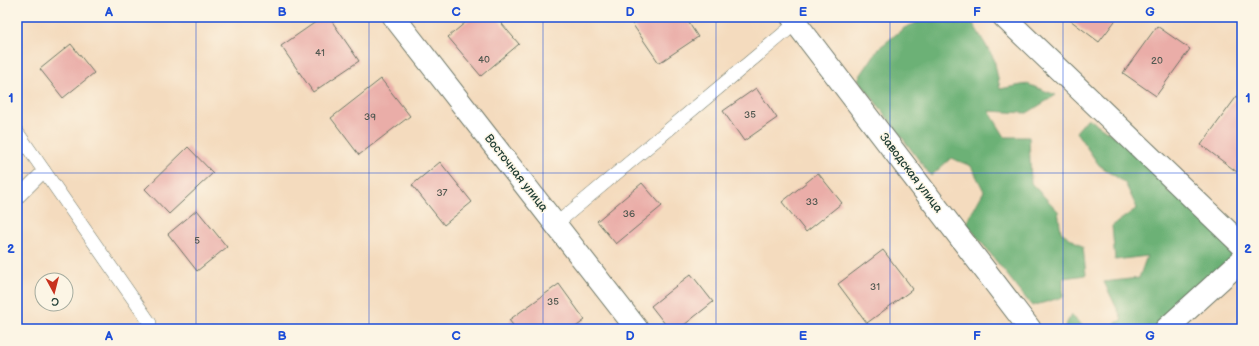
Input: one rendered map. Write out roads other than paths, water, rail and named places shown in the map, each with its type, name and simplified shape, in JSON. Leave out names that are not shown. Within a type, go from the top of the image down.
[{"type":"street","name":"Восточная улица","points":[[394,17],[637,329]]},
{"type":"street","points":[[1004,17],[1242,245]]},
{"type":"street","name":"Заводская улица","points":[[794,20],[1030,329]]},
{"type":"street","points":[[1166,329],[1242,260]]},
{"type":"lane","points":[[556,224],[794,20]]},
{"type":"lane","points":[[17,132],[150,323]]},
{"type":"lane","points":[[17,198],[44,171]]}]
